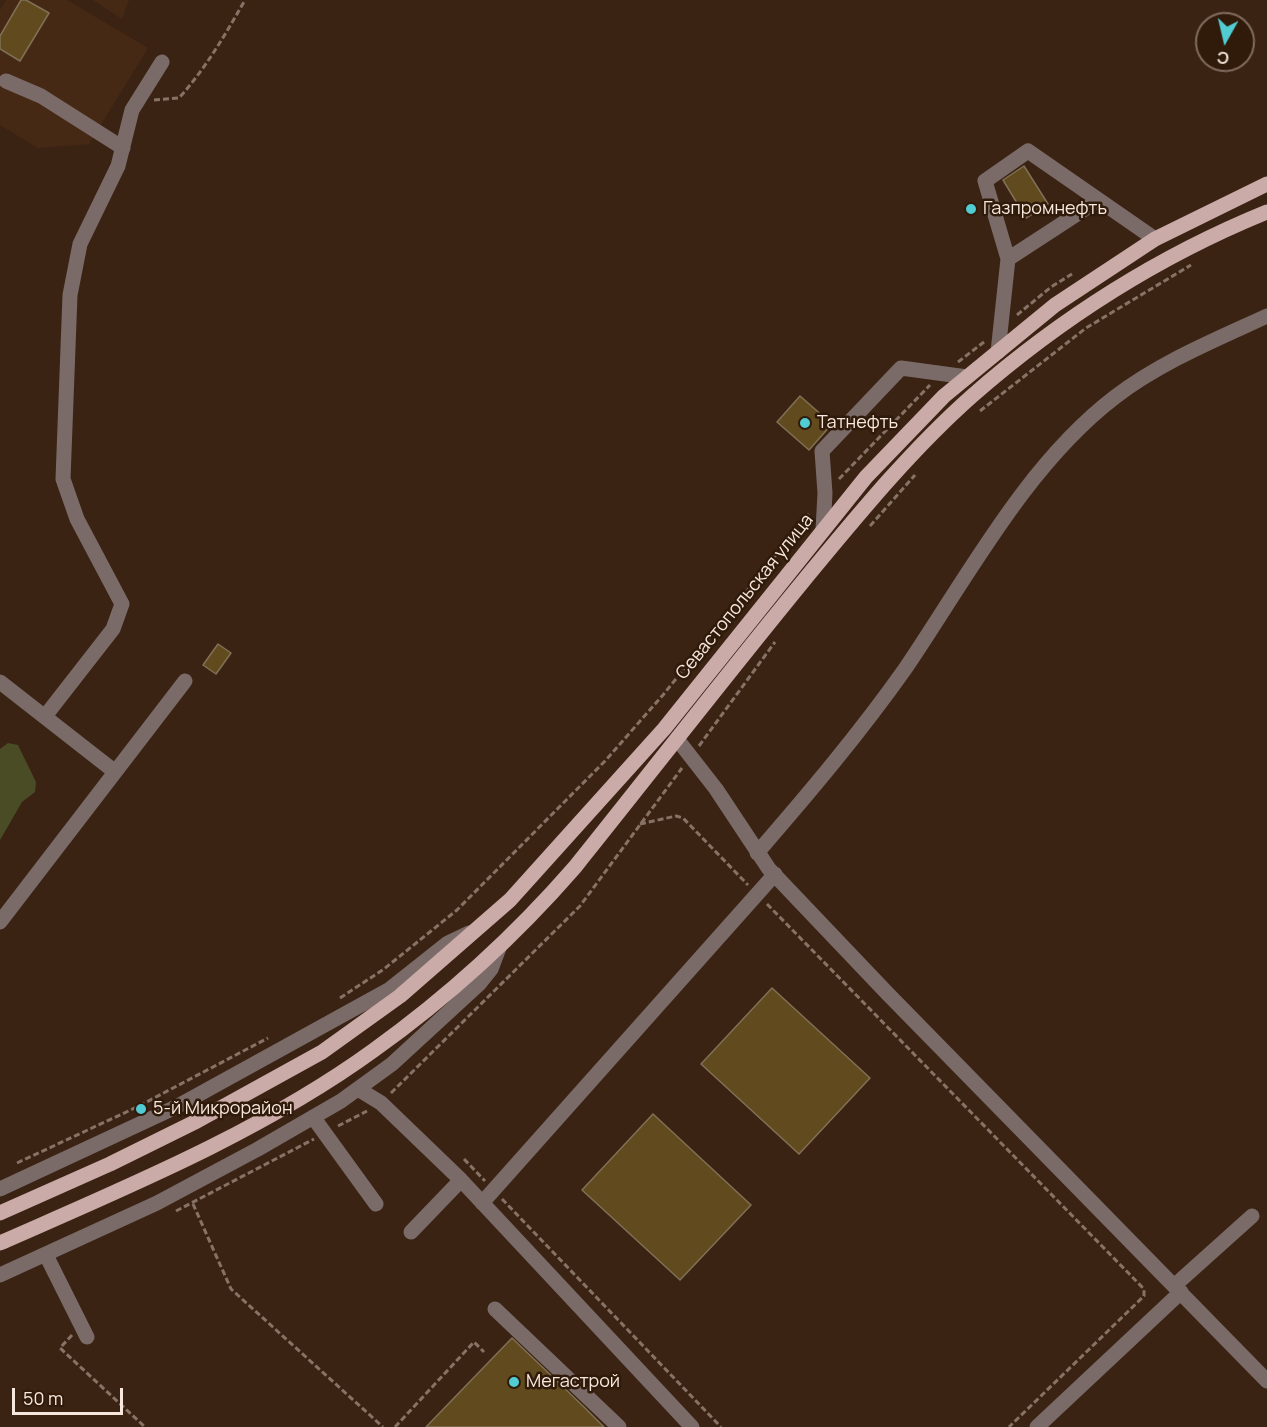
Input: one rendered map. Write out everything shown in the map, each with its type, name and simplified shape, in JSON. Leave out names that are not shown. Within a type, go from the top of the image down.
[{"type":"main road","name":"Севастопольская улица","points":[[0,1213],[177,1131],[285,1073],[357,1029],[478,930],[510,900],[664,729],[866,477],[944,396],[1055,305],[1155,239],[1267,184]]},
{"type":"main road","name":"Севастопольская улица","points":[[0,1243],[156,1173],[242,1131],[373,1051],[417,1018],[530,919],[575,867],[858,515],[916,450],[972,397],[1036,344],[1086,307],[1163,261],[1220,231],[1267,212]]},
{"type":"street","points":[[46,715],[113,629],[122,604],[72,508],[63,479],[72,285],[80,244],[118,166],[132,110],[162,62]]},
{"type":"street","points":[[6,81],[41,96],[123,148]]},
{"type":"street","points":[[998,352],[1008,259],[985,182],[1028,151],[1155,239]]},
{"type":"street","points":[[1008,259],[1097,201]]},
{"type":"street","points":[[757,852],[836,763],[903,670],[1016,503],[1060,448],[1115,398],[1186,353],[1267,316]]},
{"type":"street","points":[[823,530],[825,493],[822,451],[901,368],[942,376],[967,377]]},
{"type":"street","points":[[0,922],[185,681]]},
{"type":"street","points":[[0,682],[46,715],[114,771]]},
{"type":"street","points":[[677,739],[716,789],[757,852],[775,874],[887,993],[1267,1381]]},
{"type":"street","points":[[482,1203],[775,874]]},
{"type":"street","points":[[0,1190],[176,1107],[390,990],[448,943],[478,930]]},
{"type":"street","points":[[0,1275],[157,1203],[313,1117],[358,1089],[392,1064],[479,984],[491,969],[499,948]]},
{"type":"street","points":[[358,1089],[381,1103],[460,1180],[692,1427]]},
{"type":"street","points":[[313,1117],[376,1204]]},
{"type":"street","points":[[411,1232],[460,1180]]},
{"type":"street","points":[[1037,1427],[1252,1216]]},
{"type":"street","points":[[46,1255],[80,1335]]},
{"type":"street","points":[[495,1309],[619,1427]]},
{"type":"path","points":[[160,101],[179,98],[207,65],[244,0]]},
{"type":"path","points":[[1014,317],[1051,287],[1080,270]]},
{"type":"path","points":[[338,999],[384,969],[456,910],[605,761],[663,695],[825,493],[942,376],[986,339]]},
{"type":"path","points":[[639,824],[676,816],[683,818],[1144,1289],[1144,1296],[1009,1427]]},
{"type":"path","points":[[10,1166],[137,1107],[271,1036]]},
{"type":"path","points":[[464,1159],[721,1427]]},
{"type":"path","points":[[193,1203],[231,1289],[383,1427]]},
{"type":"path","points":[[80,1335],[60,1348],[145,1427]]},
{"type":"path","points":[[395,1427],[474,1342],[484,1352]]},
{"type":"shaded area","points":[[6,0],[67,0],[148,48],[89,144],[38,148],[0,125],[0,10]]},
{"type":"shaded area","points":[[93,0],[129,0],[122,19]]},
{"type":"green space","points":[[8,743],[18,745],[36,782],[35,792],[22,802],[0,840],[0,749]]},
{"type":"building","points":[[21,0],[26,0],[49,13],[20,61],[0,49],[0,36]]},
{"type":"building","points":[[1024,166],[1048,204],[1026,218],[1003,180]]},
{"type":"building","name":"Татнефть","points":[[800,396],[832,424],[809,450],[777,422]]},
{"type":"building","points":[[218,644],[231,653],[216,674],[203,665]]},
{"type":"building","points":[[772,988],[870,1078],[799,1154],[701,1064]]},
{"type":"building","points":[[653,1114],[751,1205],[680,1280],[582,1190]]},
{"type":"building","name":"Мегастрой","points":[[512,1338],[583,1406],[604,1427],[426,1427]]},
{"type":"place","name":"Газпромнефть","points":[[971,209]]},
{"type":"place","name":"Татнефть","points":[[805,423]]},
{"type":"place","name":"5-й Микрорайон","points":[[141,1109]]},
{"type":"place","name":"Мегастрой","points":[[514,1382]]}]
